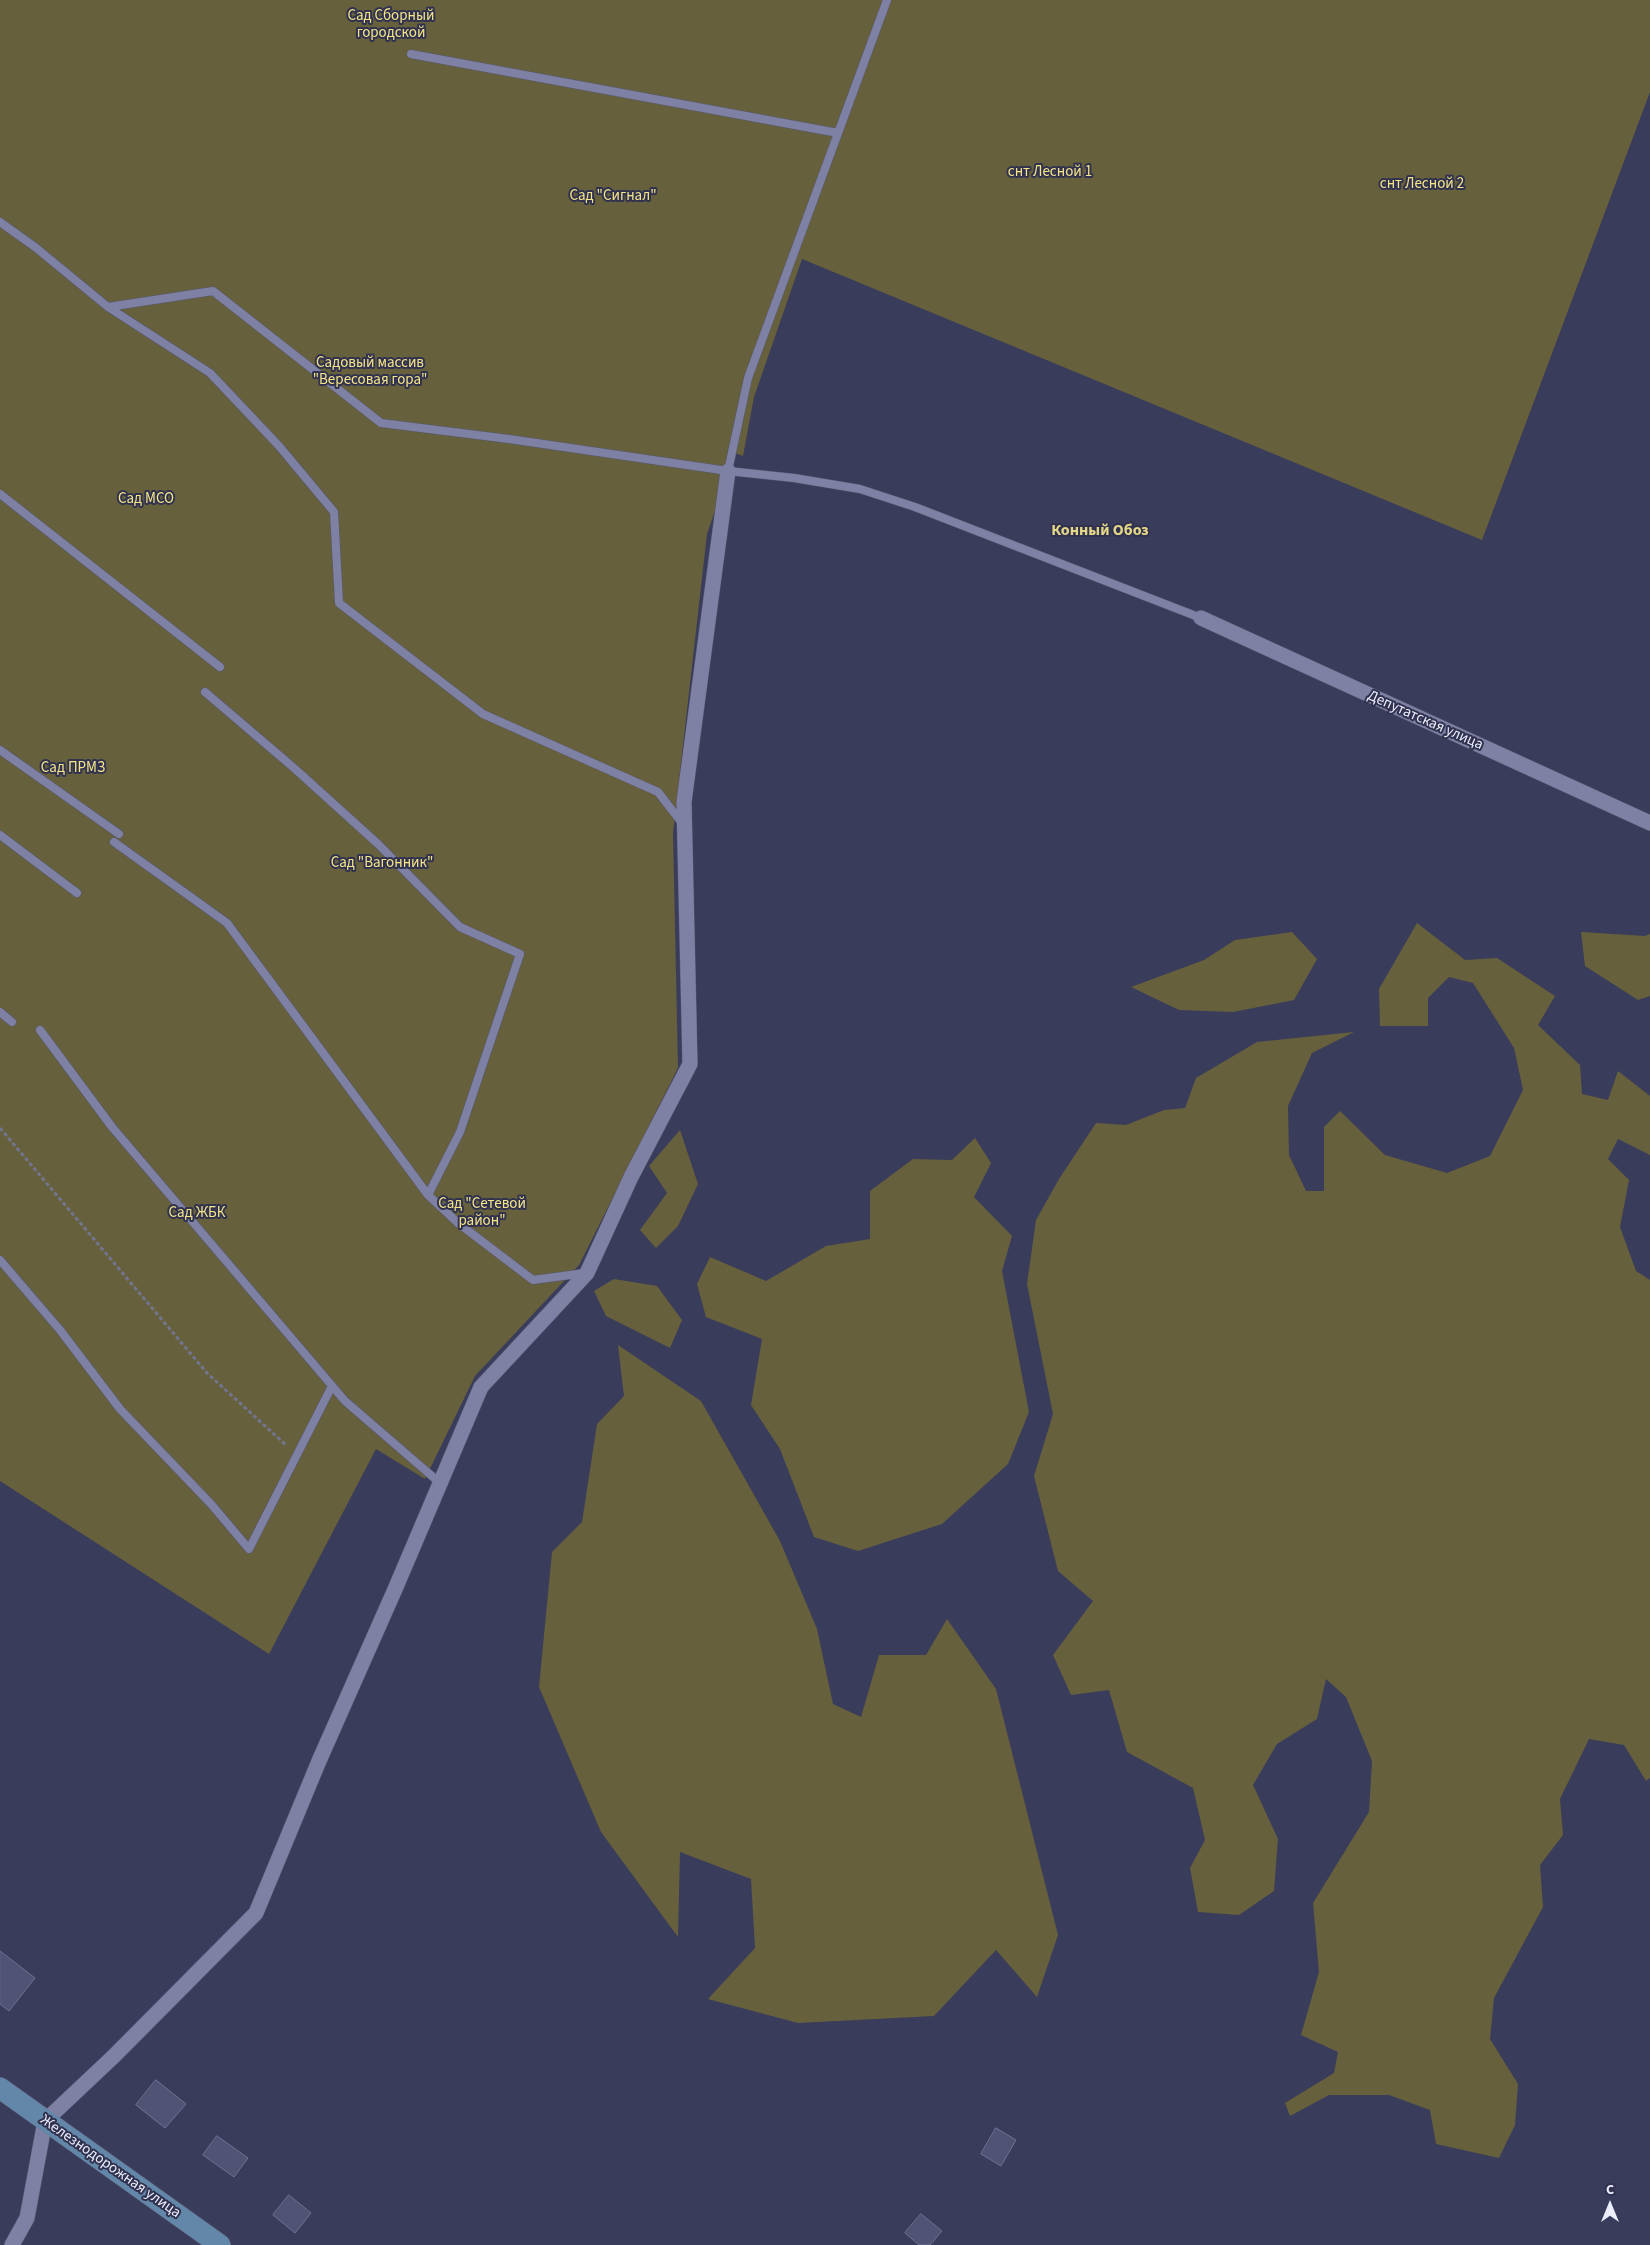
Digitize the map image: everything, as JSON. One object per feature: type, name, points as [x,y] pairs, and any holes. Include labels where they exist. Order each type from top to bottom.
[{"type":"street","points":[[12,2245],[27,2218],[46,2121],[114,2056],[256,1913],[319,1761],[481,1386],[587,1273],[631,1177],[690,1064],[684,802],[728,471]]},
{"type":"street","name":"Депутатская улица","points":[[1201,618],[1650,823]]},
{"type":"street","name":"Железнодорожная улица","points":[[0,2088],[220,2245]]},
{"type":"lane","points":[[728,471],[748,378],[887,0]]},
{"type":"lane","points":[[411,54],[838,133]]},
{"type":"lane","points":[[0,222],[35,247],[108,307],[210,373],[279,446],[334,512],[339,603],[483,714],[658,792],[684,826]]},
{"type":"lane","points":[[108,307],[213,291],[381,423],[509,438],[728,471],[860,488],[915,507],[1201,618]]},
{"type":"lane","points":[[0,494],[220,667]]},
{"type":"lane","points":[[205,692],[294,768],[378,844],[460,927],[520,954],[460,1132],[428,1195]]},
{"type":"lane","points":[[0,750],[119,834]]},
{"type":"lane","points":[[0,835],[77,894]]},
{"type":"lane","points":[[114,842],[228,923],[428,1195],[458,1223],[533,1280],[587,1273]]},
{"type":"lane","points":[[0,1012],[12,1022]]},
{"type":"lane","points":[[40,1030],[112,1127],[345,1401],[440,1483]]},
{"type":"lane","points":[[0,1260],[60,1330],[120,1409],[211,1504],[249,1550],[332,1386]]},
{"type":"path","points":[[0,1128],[207,1373],[297,1455]]},
{"type":"green space","name":"Садовый массив \"Вересовая гора\"","points":[[0,0],[1650,0],[1650,92],[1482,540],[802,259],[754,397],[743,456],[735,453],[707,534],[673,833],[678,1068],[579,1265],[475,1376],[425,1479],[376,1449],[269,1654],[0,1481]]},
{"type":"green space","points":[[1417,923],[1465,960],[1497,958],[1555,996],[1538,1025],[1580,1065],[1582,1094],[1608,1100],[1618,1071],[1650,1096],[1650,1155],[1618,1139],[1608,1159],[1629,1180],[1620,1227],[1636,1271],[1650,1280],[1650,1778],[1646,1781],[1624,1745],[1589,1739],[1560,1799],[1563,1835],[1540,1865],[1543,1907],[1494,1998],[1490,2039],[1518,2084],[1515,2125],[1499,2158],[1436,2144],[1430,2110],[1389,2095],[1329,2095],[1290,2116],[1285,2103],[1334,2073],[1338,2052],[1301,2035],[1319,1972],[1313,1903],[1369,1812],[1372,1761],[1346,1697],[1326,1679],[1317,1719],[1277,1744],[1253,1785],[1278,1839],[1274,1891],[1239,1915],[1198,1912],[1190,1868],[1205,1840],[1193,1788],[1127,1752],[1109,1690],[1071,1695],[1053,1655],[1093,1601],[1058,1571],[1034,1476],[1053,1414],[1027,1284],[1036,1220],[1059,1179],[1096,1123],[1126,1125],[1164,1110],[1185,1108],[1196,1078],[1257,1042],[1354,1032],[1312,1053],[1288,1106],[1289,1155],[1306,1191],[1324,1191],[1324,1127],[1340,1111],[1385,1155],[1447,1173],[1490,1156],[1523,1090],[1514,1048],[1473,983],[1449,977],[1428,998],[1428,1026],[1380,1026],[1379,989]]},
{"type":"green space","points":[[1292,932],[1317,959],[1294,1000],[1233,1012],[1179,1010],[1131,987],[1204,960],[1235,940]]},
{"type":"green space","points":[[1581,932],[1645,936],[1650,934],[1650,996],[1638,1000],[1585,966]]},
{"type":"green space","points":[[680,1130],[698,1184],[678,1226],[656,1248],[640,1230],[667,1193],[649,1166]]},
{"type":"green space","points":[[975,1138],[991,1163],[974,1197],[1012,1236],[1002,1271],[1029,1412],[1008,1464],[942,1524],[858,1551],[814,1537],[780,1449],[751,1405],[762,1339],[706,1317],[697,1284],[710,1257],[766,1281],[826,1246],[870,1239],[870,1191],[913,1159],[952,1160]]},
{"type":"green space","points":[[614,1279],[657,1286],[682,1320],[670,1348],[606,1316],[594,1291]]},
{"type":"green space","points":[[618,1345],[701,1401],[780,1541],[817,1629],[833,1704],[861,1717],[879,1655],[926,1655],[947,1619],[996,1689],[1058,1935],[1037,1997],[996,1950],[934,2016],[798,2023],[708,1999],[755,1948],[751,1879],[680,1852],[678,1937],[601,1832],[539,1687],[552,1552],[582,1522],[597,1424],[624,1396]]},
{"type":"building","points":[[0,1951],[35,1978],[9,2011],[0,2004]]},
{"type":"building","points":[[156,2080],[186,2104],[165,2128],[136,2105]]},
{"type":"building","points":[[996,2128],[1016,2140],[1001,2166],[981,2154]]},
{"type":"building","points":[[217,2136],[248,2158],[234,2177],[203,2155]]},
{"type":"building","points":[[289,2195],[311,2213],[295,2233],[273,2215]]},
{"type":"building","points":[[921,2214],[942,2231],[930,2245],[919,2245],[905,2233]]},
{"type":"district","name":"Конный Обоз","points":[[1100,531]]},
{"type":"park label","name":"Сад Сборный городской","points":[[391,26]]},
{"type":"park label","name":"снт Лесной 1","points":[[1050,173]]},
{"type":"park label","name":"снт Лесной 2","points":[[1422,185]]},
{"type":"park label","name":"Сад \"Сигнал\"","points":[[613,197]]},
{"type":"park label","name":"Сад МСО","points":[[146,500]]},
{"type":"park label","name":"Сад ПРМЗ","points":[[73,769]]},
{"type":"park label","name":"Сад \"Вагонник\"","points":[[382,864]]},
{"type":"park label","name":"Сад ЖБК","points":[[197,1214]]},
{"type":"park label","name":"Сад \"Сетевой район\"","points":[[482,1214]]}]
